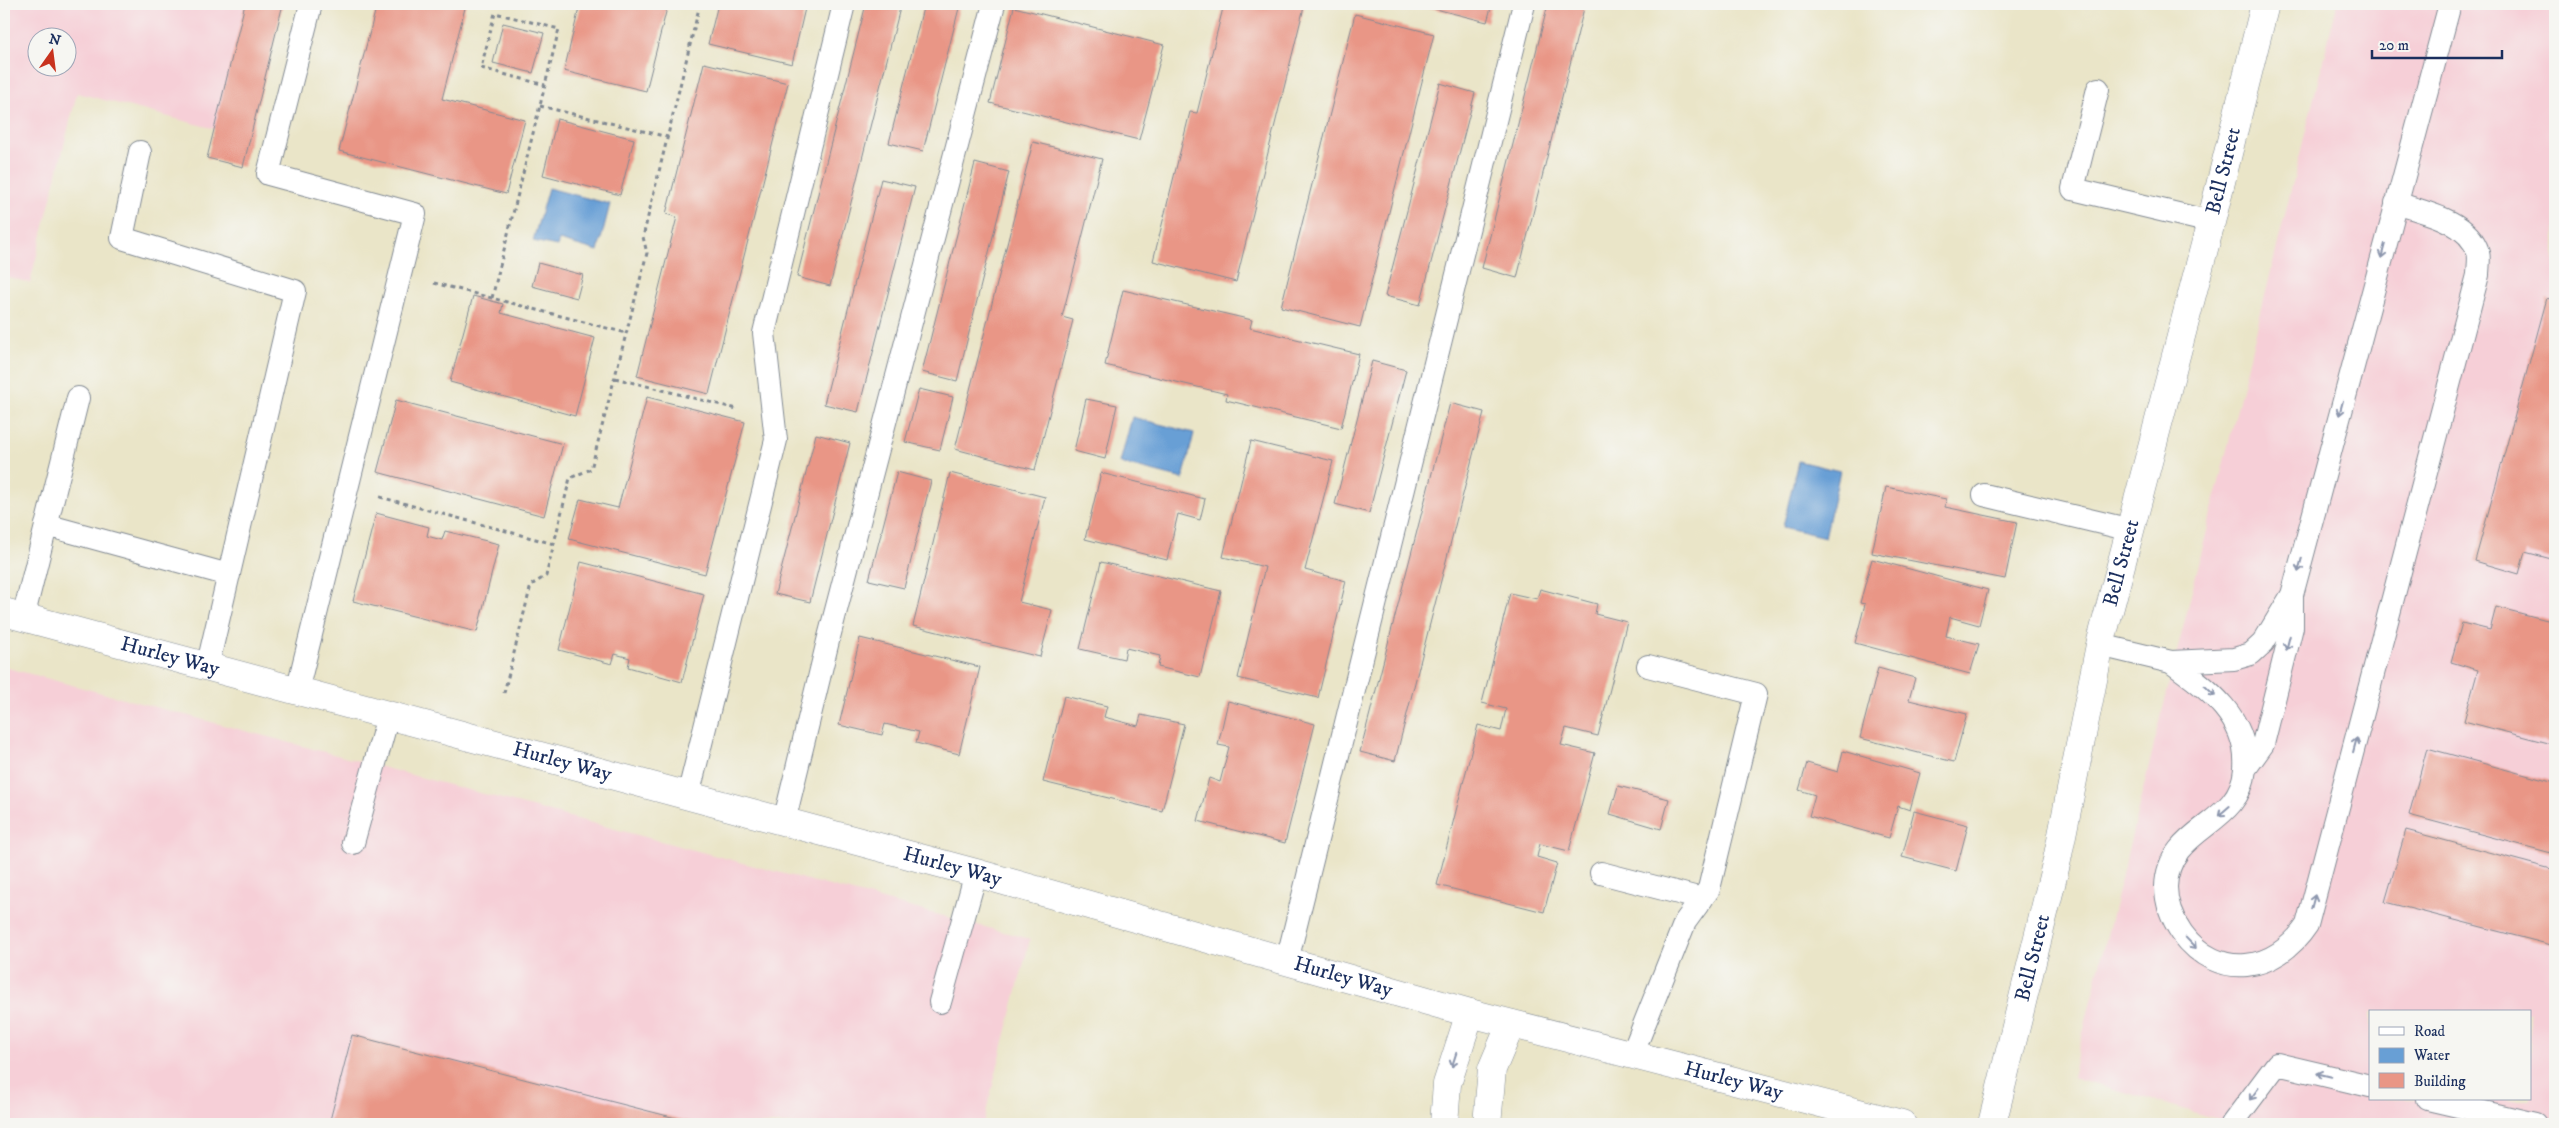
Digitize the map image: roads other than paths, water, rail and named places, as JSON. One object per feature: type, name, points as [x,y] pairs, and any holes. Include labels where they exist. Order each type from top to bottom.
[{"type":"street","name":"Bell Street","points":[[1992,1124],[2057,860],[2100,645],[2266,4]]},
{"type":"street","name":"Hurley Way","points":[[13,615],[976,872],[1510,1024],[1902,1124]]},
{"type":"street","points":[[1444,1124],[1447,1084],[1470,1013]]},
{"type":"street","points":[[1487,1124],[1492,1069],[1510,1024]]},
{"type":"lane","points":[[297,691],[415,214],[268,174],[311,4]]},
{"type":"lane","points":[[688,796],[776,440],[764,333],[844,4]]},
{"type":"lane","points":[[784,822],[828,641],[994,4]]},
{"type":"lane","points":[[1287,961],[1524,4]]},
{"type":"lane","points":[[2396,204],[2452,223],[2469,235],[2478,252],[2478,275],[2307,925],[2295,942],[2276,956],[2254,965],[2232,966],[2210,959],[2191,945],[2177,925],[2169,906],[2166,888],[2169,870],[2177,851],[2189,837],[2228,809],[2238,794],[2245,769],[2263,744],[2292,627],[2292,595],[2396,204],[2450,4]]},
{"type":"lane","points":[[2098,89],[2073,189],[2211,222]]},
{"type":"lane","points":[[140,152],[122,238],[295,291],[208,668]]},
{"type":"lane","points":[[13,615],[46,525],[78,398]]},
{"type":"lane","points":[[1984,495],[2131,530]]},
{"type":"lane","points":[[46,525],[229,575]]},
{"type":"lane","points":[[2100,645],[2171,662],[2234,659],[2251,654],[2263,643],[2292,595]]},
{"type":"lane","points":[[2171,662],[2207,688],[2224,705],[2236,724],[2242,746],[2245,769]]},
{"type":"lane","points":[[1632,1055],[1685,922],[1709,890],[1756,694],[1648,666]]},
{"type":"lane","points":[[353,843],[388,716]]},
{"type":"lane","points":[[940,1002],[976,872]]},
{"type":"lane","points":[[1601,873],[1702,899]]},
{"type":"lane","points":[[2232,1124],[2277,1064],[2369,1086]]},
{"type":"lane","points":[[2432,1100],[2536,1124]]},
{"type":"water","points":[[548,188],[610,204],[598,251],[559,240],[557,246],[533,241]]},
{"type":"water","points":[[1132,417],[1194,433],[1183,479],[1120,463]]},
{"type":"water","points":[[1798,461],[1840,471],[1825,537],[1783,527]]}]
